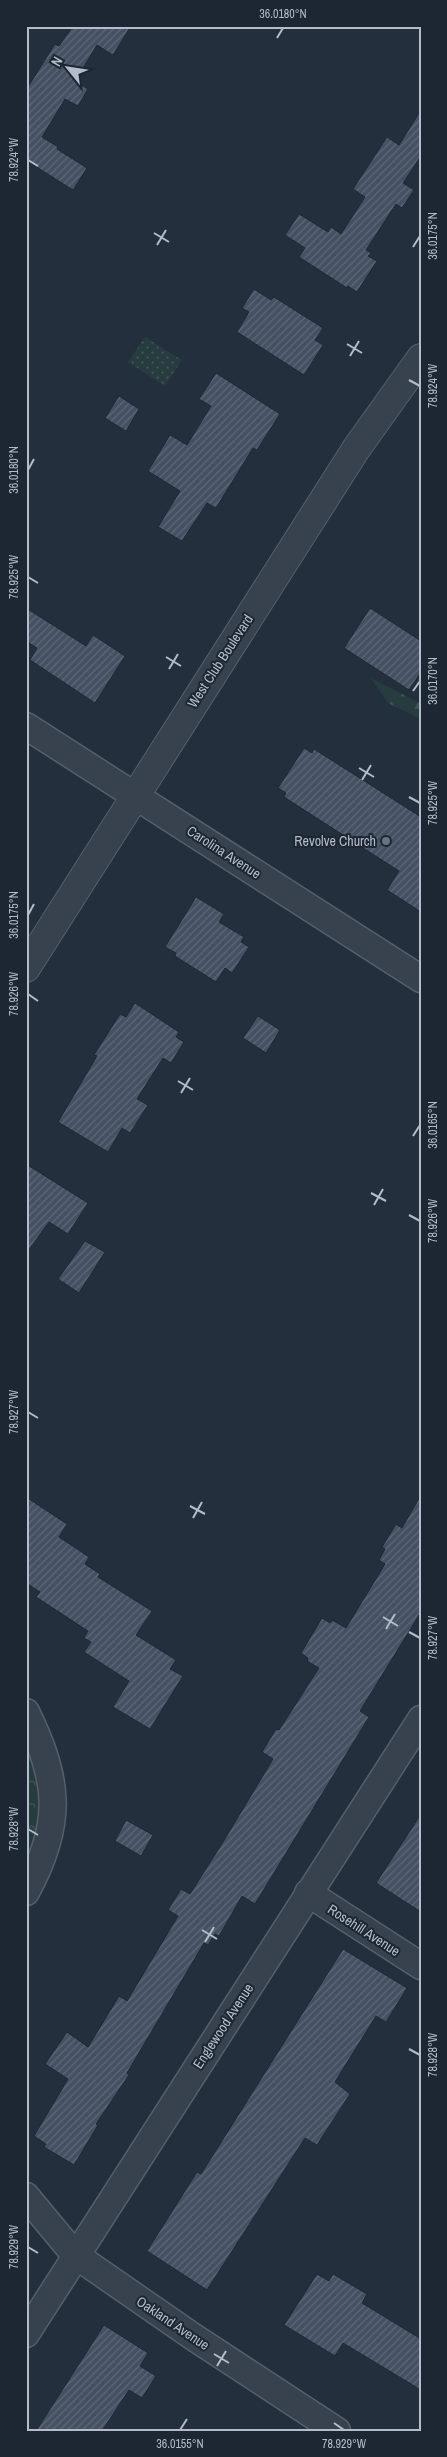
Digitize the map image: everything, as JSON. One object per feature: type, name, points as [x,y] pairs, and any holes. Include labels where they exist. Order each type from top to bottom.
[{"type":"street","name":"West Club Boulevard","points":[[26,968],[356,449],[421,358]]},
{"type":"street","name":"Carolina Avenue","points":[[26,726],[421,979]]},
{"type":"street","points":[[26,1712],[47,1763],[53,1788],[51,1828],[45,1857],[26,1892]]},
{"type":"street","name":"Englewood Avenue","points":[[26,2334],[421,1719]]},
{"type":"street","name":"Rosehill Avenue","points":[[308,1893],[421,1966]]},
{"type":"street","name":"Oakland Avenue","points":[[26,2196],[75,2256],[195,2338],[338,2431]]},
{"type":"green space","points":[[145,337],[182,360],[165,386],[128,362]]},
{"type":"green space","points":[[371,678],[421,704],[421,719],[388,703]]},
{"type":"green space","points":[[26,1742],[36,1774],[40,1811],[37,1833],[26,1858]]},
{"type":"building","points":[[67,26],[131,26],[113,55],[97,45],[75,81],[88,89],[78,106],[65,99],[42,137],[87,168],[73,190],[27,161],[26,163],[26,90],[55,44],[59,46],[71,29]]},
{"type":"building","points":[[421,110],[421,156],[403,183],[414,190],[402,208],[396,204],[366,250],[371,253],[368,256],[377,261],[357,292],[348,286],[347,288],[299,257],[305,248],[285,235],[299,214],[328,232],[331,227],[341,234],[365,197],[353,189],[387,137],[399,145]]},
{"type":"building","points":[[254,289],[271,300],[274,297],[323,328],[315,340],[323,345],[304,375],[237,332],[249,312],[242,308]]},
{"type":"building","points":[[216,373],[280,414],[257,450],[253,448],[216,508],[207,503],[182,541],[158,527],[180,491],[148,471],[170,435],[187,445],[211,406],[199,399]]},
{"type":"building","points":[[119,396],[139,409],[126,431],[105,418]]},
{"type":"building","points":[[26,608],[86,646],[93,635],[125,656],[95,703],[30,660],[37,648],[26,641]]},
{"type":"building","points":[[370,608],[421,641],[421,672],[409,690],[344,648]]},
{"type":"building","name":"Revolve Church","points":[[304,748],[312,753],[314,749],[421,817],[421,912],[387,890],[399,871],[284,797],[286,793],[278,788]]},
{"type":"building","points":[[196,897],[224,914],[219,922],[244,937],[241,942],[249,947],[232,973],[225,968],[216,982],[175,956],[176,953],[165,947]]},
{"type":"building","points":[[135,1003],[179,1032],[176,1037],[184,1042],[171,1063],[163,1058],[137,1099],[148,1105],[130,1133],[122,1128],[108,1152],[58,1122],[97,1056],[94,1055],[120,1014],[126,1017]]},
{"type":"building","points":[[258,1016],[280,1030],[266,1053],[243,1038]]},
{"type":"building","points":[[26,1164],[88,1203],[68,1234],[49,1222],[26,1254]]},
{"type":"building","points":[[85,1241],[105,1252],[79,1293],[58,1279]]},
{"type":"building","points":[[421,1495],[421,1612],[360,1711],[369,1717],[255,1904],[242,1896],[219,1936],[215,1934],[208,1945],[204,1943],[127,2073],[129,2075],[96,2124],[98,2125],[74,2165],[44,2147],[46,2144],[34,2136],[68,2079],[45,2064],[67,2032],[88,2047],[119,1996],[127,2001],[178,1916],[168,1910],[181,1889],[190,1894],[223,1842],[273,1759],[262,1752],[276,1729],[279,1730],[319,1668],[307,1661],[308,1658],[301,1653],[322,1618],[330,1623],[332,1620],[346,1628],[385,1564],[379,1560],[385,1549],[382,1547],[396,1524],[402,1528]]},
{"type":"building","points":[[26,1497],[67,1524],[59,1537],[89,1557],[85,1564],[100,1574],[98,1577],[152,1611],[136,1635],[176,1660],[170,1669],[183,1676],[150,1729],[113,1707],[129,1681],[84,1652],[91,1642],[84,1638],[88,1631],[36,1597],[40,1592],[26,1583]]},
{"type":"building","points":[[421,1814],[421,1912],[376,1883]]},
{"type":"building","points":[[126,1820],[153,1835],[141,1856],[115,1841]]},
{"type":"building","points":[[343,1949],[407,1988],[386,2022],[376,2016],[335,2082],[350,2094],[317,2145],[305,2138],[207,2290],[147,2251],[197,2172],[201,2174]]},
{"type":"building","points":[[317,2274],[329,2281],[333,2274],[367,2294],[362,2303],[421,2339],[421,2390],[343,2343],[335,2356],[284,2325]]},
{"type":"building","points":[[104,2325],[148,2353],[140,2366],[156,2376],[142,2398],[129,2390],[102,2431],[36,2431]]},
{"type":"place","name":"Revolve Church","points":[[386,841]]}]
